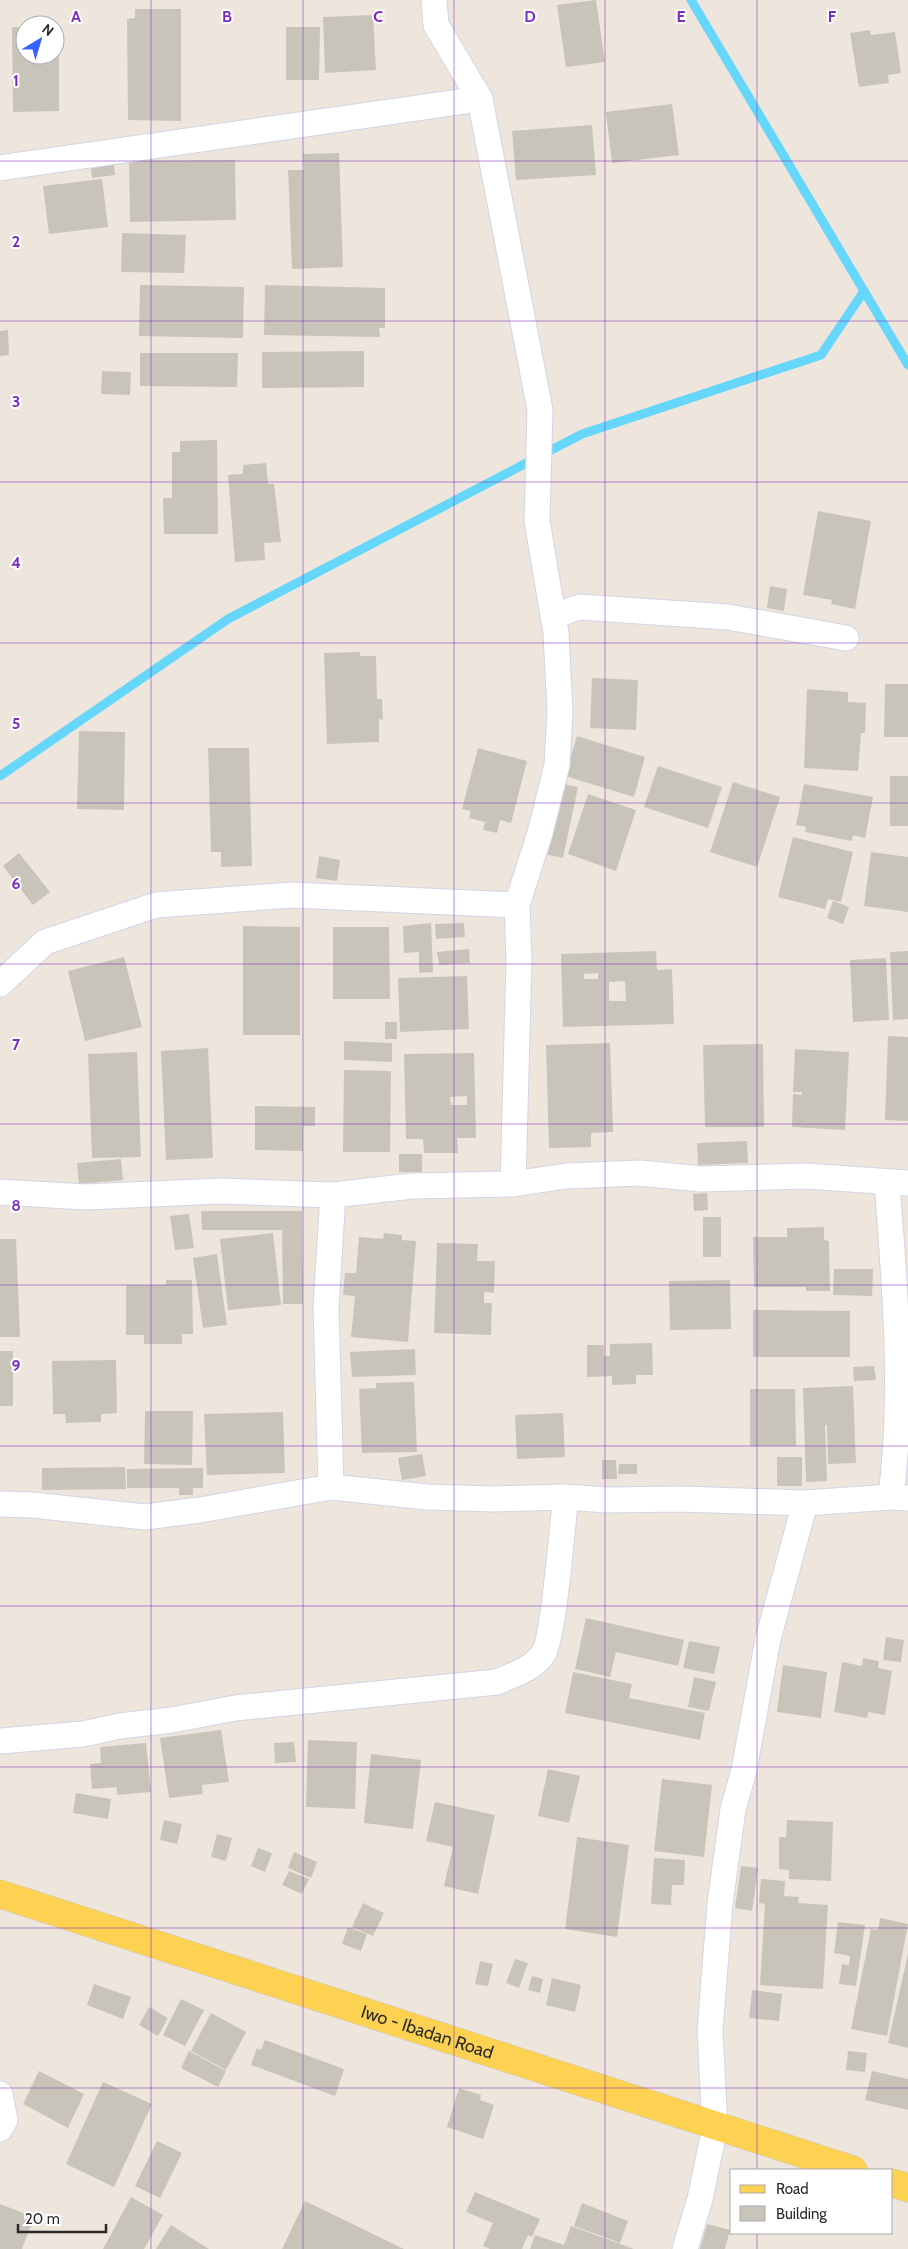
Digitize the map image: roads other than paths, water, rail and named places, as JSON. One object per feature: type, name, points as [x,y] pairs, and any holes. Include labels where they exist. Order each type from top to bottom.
[{"type":"main road","name":"Iwo - Ibadan Road","points":[[0,1894],[849,2169]]},
{"type":"main road","points":[[893,2183],[908,2188]]},
{"type":"street","points":[[434,0],[436,25],[480,99],[540,410],[536,488],[537,521],[556,633],[560,711],[557,766],[540,833],[517,905],[519,961],[512,1184]]},
{"type":"street","points":[[0,168],[480,99]]},
{"type":"street","points":[[553,616],[580,607],[728,617],[846,638]]},
{"type":"street","points":[[0,984],[45,942],[156,904],[292,895],[517,905]]},
{"type":"street","points":[[0,1192],[85,1197],[220,1191],[333,1195],[412,1186],[512,1184],[566,1176],[639,1173],[701,1179],[806,1176],[897,1183],[896,1288],[900,1497],[805,1503],[681,1499],[606,1500],[566,1497],[494,1499],[427,1497],[331,1487],[200,1510],[145,1517],[32,1505],[0,1504]]},
{"type":"street","points":[[331,1487],[326,1306],[333,1195]]},
{"type":"street","points":[[0,1741],[83,1734],[120,1726],[172,1720],[235,1708],[497,1682],[524,1670],[543,1654],[551,1622],[566,1497]]},
{"type":"street","points":[[685,2249],[700,2199],[715,2127],[710,2030],[720,1904],[733,1810],[744,1770],[768,1639],[805,1503]]},
{"type":"street","points":[[0,2094],[5,2120],[0,2130]]},
{"type":"waterway","points":[[691,0],[908,365]]},
{"type":"waterway","points":[[0,776],[228,619],[582,434],[821,355],[864,291]]}]
